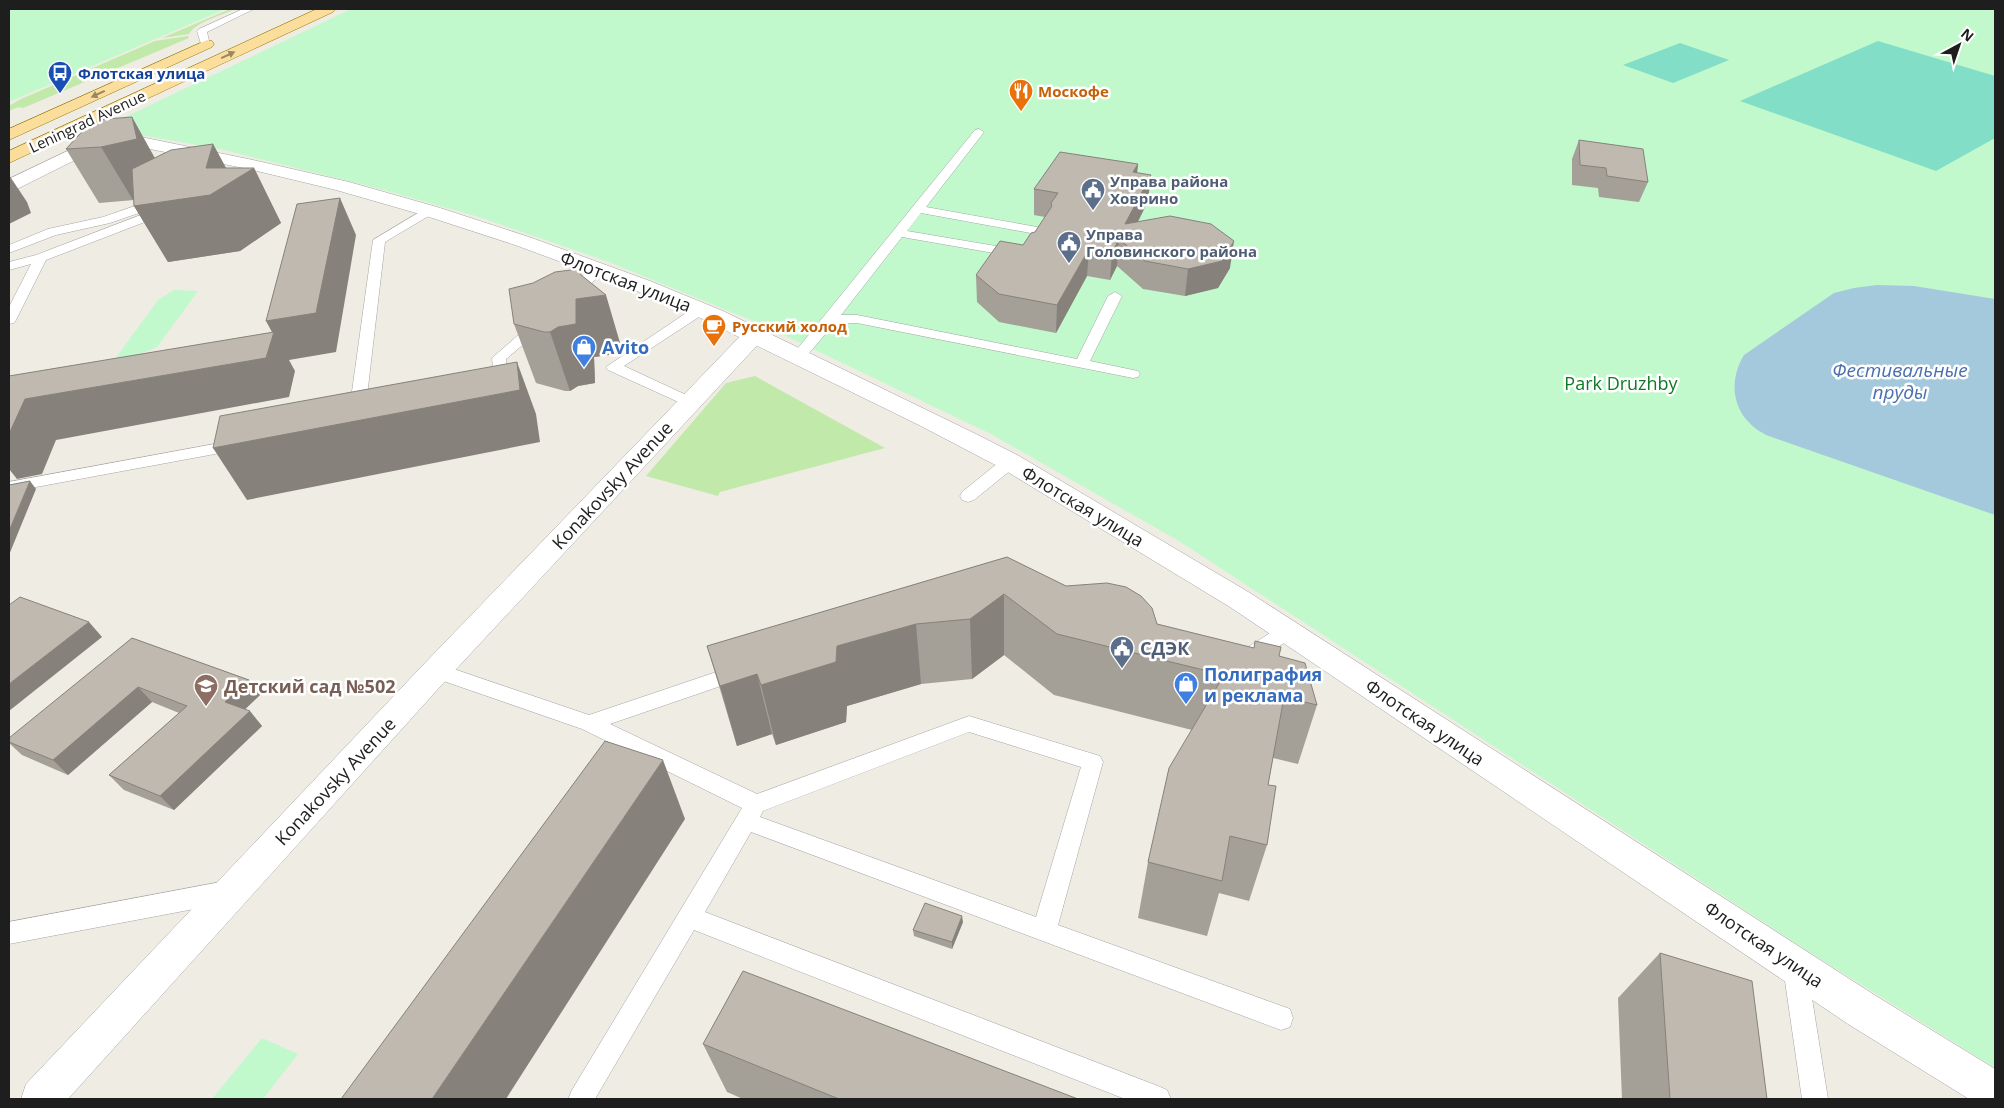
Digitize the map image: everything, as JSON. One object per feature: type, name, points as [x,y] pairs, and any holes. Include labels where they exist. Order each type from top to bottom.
[{"type":"main road","name":"Leningrad Avenue","points":[[9,158],[328,9]]},
{"type":"main road","name":"Leningrad Avenue","points":[[9,134],[205,45],[254,15]]},
{"type":"street","name":"Флотская улица","points":[[74,128],[111,135],[238,167],[428,210],[599,268],[756,333],[1010,462],[1240,600],[1862,1010],[1995,1092]]},
{"type":"street","name":"Leningrad Avenue","points":[[9,186],[111,135]]},
{"type":"street","name":"Konakovsky Avenue","points":[[41,1099],[436,671],[756,333]]},
{"type":"lane","points":[[799,356],[979,132]]},
{"type":"lane","points":[[9,250],[52,232],[106,220],[169,202],[132,224],[41,258],[9,266]]},
{"type":"lane","points":[[899,233],[1028,256],[1044,232],[918,209]]},
{"type":"lane","points":[[356,423],[379,240],[428,210]]},
{"type":"lane","points":[[9,320],[41,258]]},
{"type":"lane","points":[[561,304],[599,268]]},
{"type":"lane","points":[[1082,363],[1115,296]]},
{"type":"lane","points":[[690,402],[613,367],[700,310]]},
{"type":"lane","points":[[493,398],[503,396],[499,358],[547,316]]},
{"type":"lane","points":[[829,320],[857,319],[1133,374]]},
{"type":"lane","points":[[9,487],[250,442]]},
{"type":"lane","points":[[968,496],[1010,462]]},
{"type":"lane","points":[[1230,653],[1248,657],[1288,631]]},
{"type":"lane","points":[[589,723],[757,667]]},
{"type":"lane","points":[[436,671],[589,723],[617,748],[751,812],[1044,931],[1281,1018]]},
{"type":"lane","points":[[581,1099],[751,812],[969,724],[1093,762],[1044,931]]},
{"type":"lane","points":[[9,933],[234,890]]},
{"type":"lane","points":[[689,917],[1158,1099]]},
{"type":"lane","points":[[1794,964],[1815,1099]]},
{"type":"green space","points":[[9,9],[225,9],[9,102]]},
{"type":"green space","points":[[230,9],[236,9],[197,26],[189,34],[162,38]]},
{"type":"green space","name":"Park Druzhby","points":[[351,9],[1995,9],[1995,1068],[1809,952],[1179,541],[989,433],[765,326],[609,262],[479,217],[384,190],[220,149],[129,133],[121,119]]},
{"type":"green space","points":[[188,36],[189,38],[23,108],[18,107],[9,111],[9,106],[21,99],[155,41]]},
{"type":"green space","points":[[1878,41],[1995,76],[1995,138],[1936,171],[1740,101]]},
{"type":"green space","points":[[1680,43],[1729,60],[1673,83],[1623,65]]},
{"type":"green space","points":[[174,290],[198,291],[157,347],[136,356],[115,359],[158,300]]},
{"type":"green space","points":[[755,376],[885,448],[720,492],[718,496],[646,476],[726,383]]},
{"type":"green space","points":[[262,1038],[298,1054],[263,1099],[212,1099]]},
{"type":"water","name":"Фестивальные пруды","points":[[1877,285],[1914,286],[1995,299],[1995,515],[1766,435],[1755,428],[1740,411],[1736,400],[1735,378],[1738,366],[1744,355],[1834,293]]},
{"type":"building","points":[[132,117],[137,139],[101,147],[66,149],[89,124],[106,119]]},
{"type":"building","points":[[1579,140],[1643,149],[1648,182],[1607,176],[1606,168],[1580,165]]},
{"type":"building","points":[[213,144],[206,168],[254,168],[210,195],[134,206],[132,169],[171,150]]},
{"type":"building","points":[[1060,152],[1138,164],[1133,172],[1151,175],[1125,224],[1170,216],[1211,224],[1234,241],[1222,261],[1188,269],[1145,261],[1119,239],[1112,253],[1089,249],[1057,305],[999,294],[976,275],[1000,241],[1023,245],[1031,233],[1035,232],[1058,193],[1034,189]]},
{"type":"building","points":[[340,198],[316,313],[266,321],[297,204]]},
{"type":"building","points":[[579,269],[581,275],[606,295],[576,299],[576,324],[544,332],[514,324],[509,289],[533,283],[555,272]]},
{"type":"building","points":[[274,332],[266,358],[25,399],[9,434],[9,376]]},
{"type":"building","points":[[517,362],[520,390],[213,448],[220,416]]},
{"type":"building","points":[[30,481],[9,531],[9,485]]},
{"type":"building","points":[[1007,557],[1066,586],[1107,583],[1126,587],[1141,596],[1152,608],[1157,624],[1254,648],[1255,641],[1281,647],[1279,656],[1305,663],[1317,705],[1284,697],[1268,785],[1276,786],[1267,845],[1230,836],[1222,881],[1148,862],[1169,768],[1224,675],[1057,634],[1004,594],[970,619],[916,624],[837,646],[836,662],[761,685],[757,674],[720,686],[707,646]]},
{"type":"building","points":[[20,597],[89,622],[9,684],[9,605]]},
{"type":"building","points":[[132,638],[249,680],[225,702],[250,711],[160,796],[109,775],[187,706],[138,687],[53,760],[9,742],[9,738]]},
{"type":"building","points":[[605,741],[663,760],[432,1099],[341,1099]]},
{"type":"building","points":[[925,903],[962,916],[952,942],[913,930]]},
{"type":"building","points":[[1660,953],[1752,981],[1767,1099],[1670,1099]]},
{"type":"building","points":[[743,971],[1078,1099],[839,1099],[703,1044]]},
{"type":"place","name":"Флотская улица","points":[[60,94]]},
{"type":"place","name":"Москофе","points":[[1021,112]]},
{"type":"place","name":"Управа района Ховрино","points":[[1093,211]]},
{"type":"place","name":"Управа Головинского района","points":[[1069,264]]},
{"type":"place","name":"Русский холод","points":[[714,347]]},
{"type":"place","name":"Avito","points":[[584,368]]},
{"type":"place","name":"СДЭК","points":[[1122,669]]},
{"type":"place","name":"Полиграфия и реклама","points":[[1186,705]]},
{"type":"place","name":"Детский сад №502","points":[[206,707]]}]
